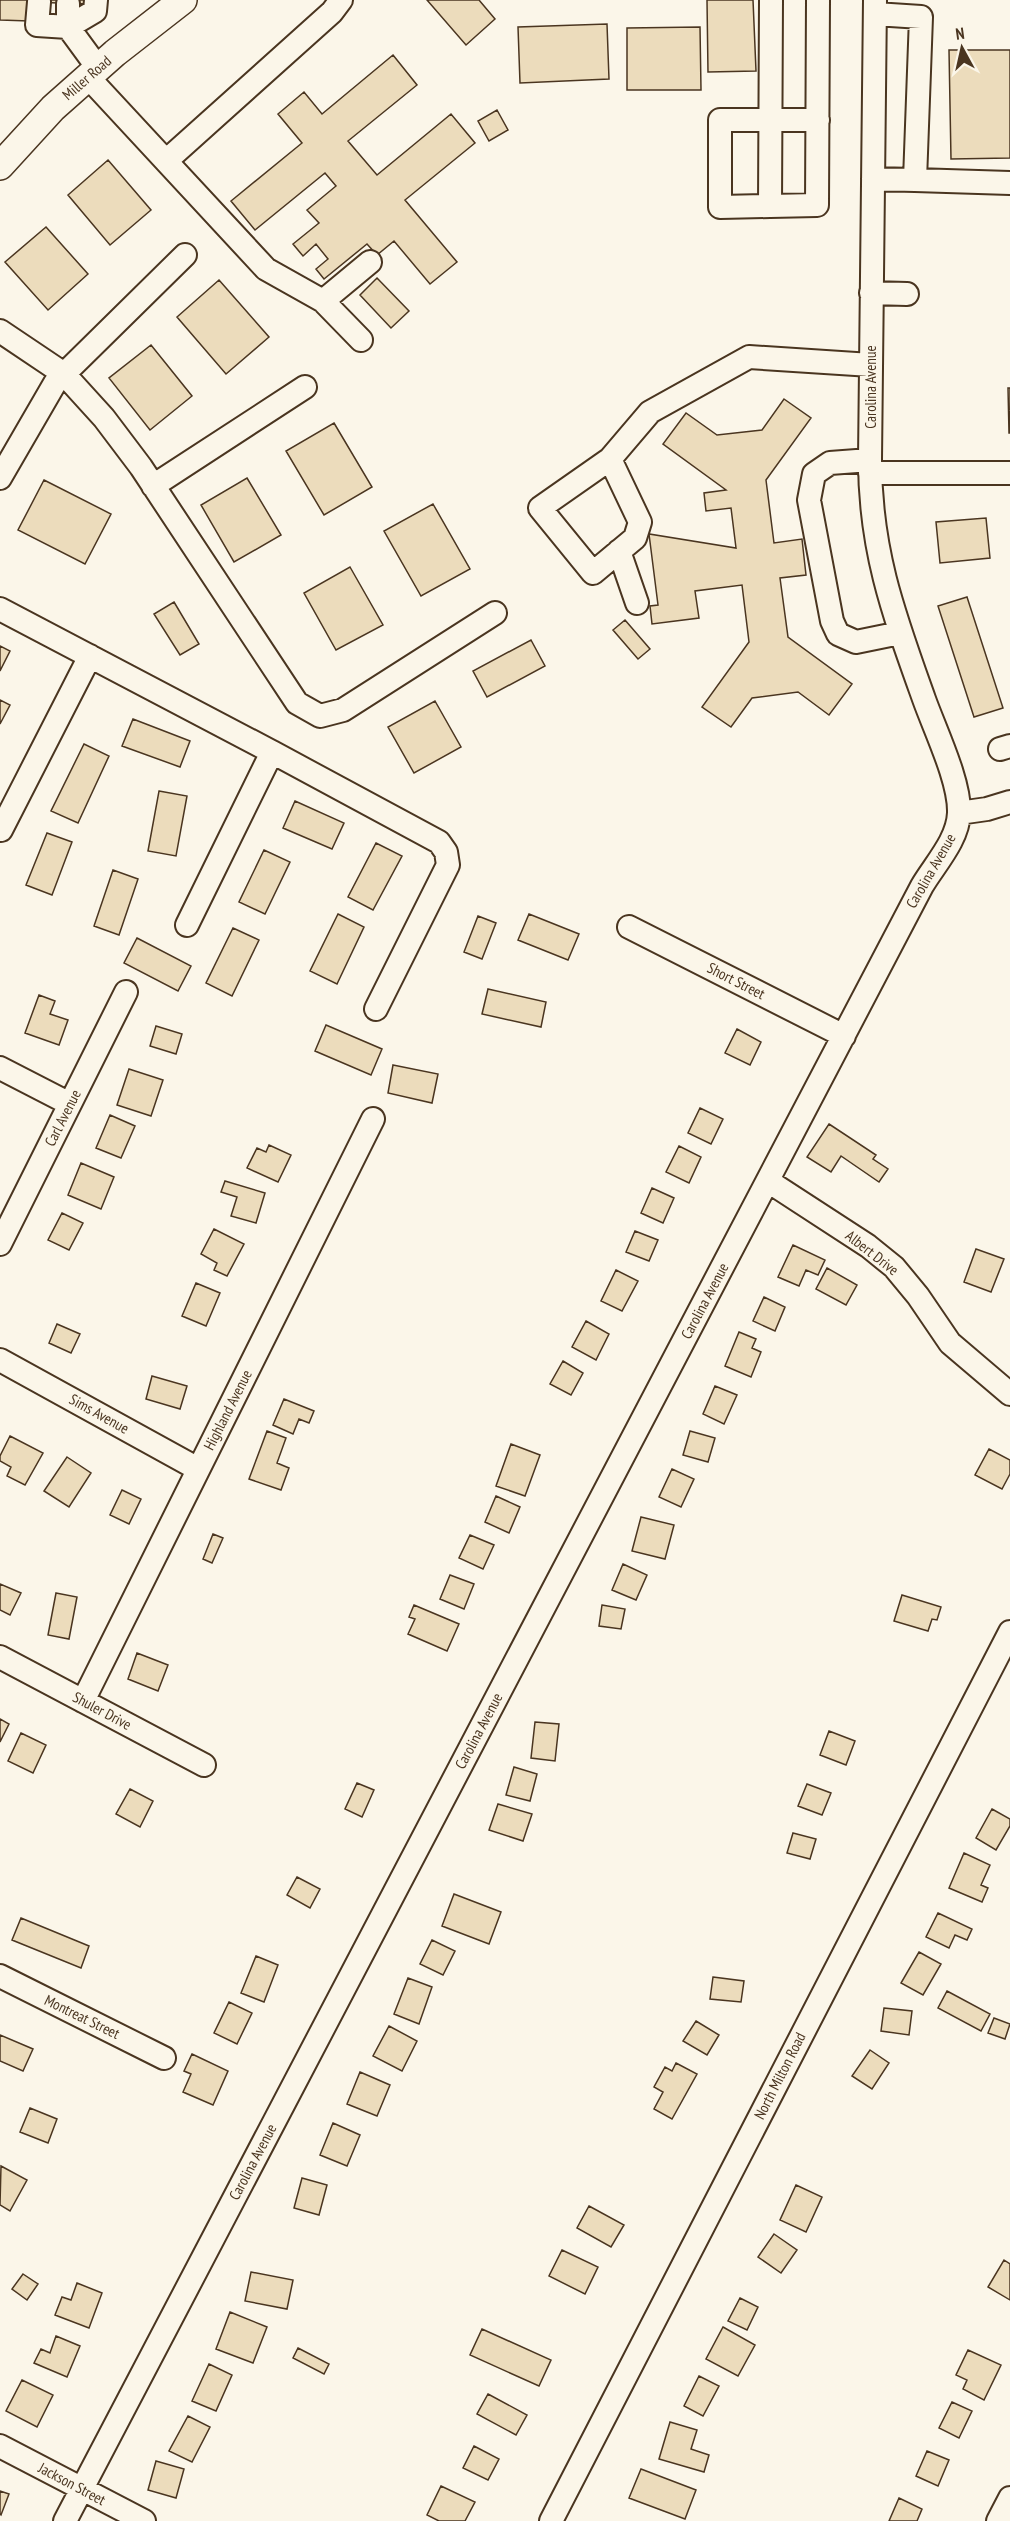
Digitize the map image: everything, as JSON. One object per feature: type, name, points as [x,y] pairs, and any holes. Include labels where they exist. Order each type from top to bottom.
[{"type":"main road","points":[[100,66],[139,21],[148,0]]},
{"type":"main road","name":"Miller Road","points":[[0,166],[53,108],[100,66],[183,0]]},
{"type":"street","points":[[39,2],[38,25],[68,27],[95,11],[96,0]]},
{"type":"street","points":[[166,161],[332,12],[341,0]]},
{"type":"street","points":[[770,206],[771,0]]},
{"type":"street","points":[[818,0],[818,120],[817,205],[720,207],[720,120],[818,120]]},
{"type":"street","points":[[68,4],[68,27],[100,66],[166,161],[266,268],[323,302],[361,340]]},
{"type":"street","points":[[875,7],[921,17],[915,180]]},
{"type":"street","name":"Carolina Avenue","points":[[65,2521],[922,886],[950,842],[959,813],[953,780],[900,633],[879,561],[873,520],[870,466],[875,7]]},
{"type":"street","points":[[873,179],[1010,183]]},
{"type":"street","points":[[0,478],[45,398],[64,374],[184,255]]},
{"type":"street","points":[[323,302],[370,262]]},
{"type":"street","points":[[871,293],[907,294]]},
{"type":"street","points":[[0,331],[64,374],[104,418],[153,486],[297,704],[320,716],[343,710],[495,613]]},
{"type":"street","points":[[610,459],[640,522],[635,538],[593,573],[540,508],[610,459],[650,412],[749,357],[871,365]]},
{"type":"street","points":[[153,486],[304,387]]},
{"type":"street","points":[[900,633],[856,642],[838,634],[832,621],[809,500],[814,474],[830,463],[1010,473]]},
{"type":"street","points":[[619,551],[637,603]]},
{"type":"street","points":[[0,609],[439,842],[446,852],[448,865],[376,1009]]},
{"type":"street","points":[[1,830],[90,656]]},
{"type":"street","points":[[187,925],[272,752]]},
{"type":"street","points":[[959,813],[987,810],[1010,802]]},
{"type":"street","name":"Short Street","points":[[629,927],[844,1036]]},
{"type":"street","name":"Carl Avenue","points":[[0,1244],[126,992]]},
{"type":"street","points":[[0,1068],[70,1104]]},
{"type":"street","name":"Highland Avenue","points":[[83,1701],[373,1119]]},
{"type":"street","name":"Albert Drive","points":[[768,1181],[868,1246],[894,1267],[918,1296],[950,1343],[1010,1394]]},
{"type":"street","name":"Sims Avenue","points":[[0,1360],[198,1469]]},
{"type":"street","name":"North Milton Road","points":[[552,2521],[1010,1632]]},
{"type":"street","name":"Shuler Drive","points":[[0,1657],[204,1765]]},
{"type":"street","name":"Montreat Street","points":[[0,1976],[164,2058]]},
{"type":"street","name":"Jackson Street","points":[[0,2446],[144,2521]]},
{"type":"street","points":[[998,2521],[1010,2498]]},
{"type":"building","points":[[0,0],[88,0],[88,4],[30,2],[29,21],[0,20]]},
{"type":"building","points":[[427,0],[479,0],[495,19],[466,45]]},
{"type":"building","points":[[707,0],[753,0],[756,71],[708,72]]},
{"type":"building","points":[[607,24],[609,79],[520,83],[518,27]]},
{"type":"building","points":[[700,27],[701,90],[627,90],[627,28]]},
{"type":"building","points":[[949,50],[1010,50],[1010,158],[951,159]]},
{"type":"building","points":[[393,55],[417,85],[348,141],[377,175],[451,114],[475,143],[405,200],[457,262],[430,284],[394,241],[377,255],[367,244],[324,279],[316,269],[328,259],[316,244],[303,256],[293,244],[319,223],[307,210],[336,186],[325,173],[255,230],[231,201],[302,143],[278,114],[304,92],[322,114]]},
{"type":"building","points":[[497,110],[508,130],[489,141],[478,121]]},
{"type":"building","points":[[108,160],[151,210],[110,245],[68,195]]},
{"type":"building","points":[[46,227],[88,274],[48,310],[5,262]]},
{"type":"building","points":[[377,278],[409,311],[391,328],[360,295]]},
{"type":"building","points":[[219,280],[269,337],[226,374],[177,317]]},
{"type":"building","points":[[151,345],[192,396],[150,430],[109,378]]},
{"type":"building","points":[[1008,388],[1010,388],[1010,433],[1009,433]]},
{"type":"building","points":[[784,399],[811,418],[766,480],[774,543],[802,539],[806,575],[780,578],[788,637],[852,684],[829,715],[798,692],[752,698],[731,727],[702,707],[749,642],[742,585],[695,591],[699,618],[652,624],[650,606],[658,605],[649,534],[736,548],[731,508],[706,511],[704,493],[726,490],[663,444],[686,413],[717,435],[762,430]]},
{"type":"building","points":[[334,423],[372,487],[324,515],[286,451]]},
{"type":"building","points":[[247,478],[281,535],[234,562],[201,505]]},
{"type":"building","points":[[44,480],[111,514],[85,564],[18,530]]},
{"type":"building","points":[[433,504],[470,569],[421,596],[384,531]]},
{"type":"building","points":[[986,518],[990,558],[940,563],[936,522]]},
{"type":"building","points":[[350,567],[383,625],[336,650],[304,593]]},
{"type":"building","points":[[967,597],[1003,708],[974,717],[938,606]]},
{"type":"building","points":[[174,602],[199,644],[180,655],[154,614]]},
{"type":"building","points":[[625,620],[650,649],[638,659],[613,630]]},
{"type":"building","points":[[531,640],[545,666],[487,697],[473,671]]},
{"type":"building","points":[[0,646],[10,651],[0,671]]},
{"type":"building","points":[[0,700],[10,705],[0,724]]},
{"type":"building","points":[[435,701],[461,747],[414,773],[388,727]]},
{"type":"building","points":[[133,719],[190,741],[180,767],[122,746]]},
{"type":"building","points":[[84,744],[109,756],[78,823],[51,811]]},
{"type":"building","points":[[159,791],[187,796],[176,856],[148,851]]},
{"type":"building","points":[[295,801],[344,823],[332,849],[283,828]]},
{"type":"building","points":[[47,833],[72,842],[52,895],[26,885]]},
{"type":"building","points":[[376,843],[402,856],[373,910],[348,897]]},
{"type":"building","points":[[264,850],[290,862],[265,914],[239,902]]},
{"type":"building","points":[[113,870],[138,879],[119,935],[94,926]]},
{"type":"building","points":[[338,914],[364,927],[337,984],[310,971]]},
{"type":"building","points":[[529,914],[579,934],[568,960],[518,940]]},
{"type":"building","points":[[478,916],[496,923],[482,959],[464,952]]},
{"type":"building","points":[[233,928],[259,940],[232,996],[206,983]]},
{"type":"building","points":[[137,938],[191,966],[178,991],[124,963]]},
{"type":"building","points":[[488,989],[546,1002],[541,1027],[482,1014]]},
{"type":"building","points":[[39,995],[55,1001],[50,1014],[68,1020],[59,1045],[25,1033]]},
{"type":"building","points":[[326,1025],[382,1049],[371,1075],[315,1051]]},
{"type":"building","points":[[156,1026],[182,1034],[176,1054],[150,1046]]},
{"type":"building","points":[[737,1029],[761,1042],[750,1065],[725,1053]]},
{"type":"building","points":[[393,1065],[438,1074],[432,1103],[388,1093]]},
{"type":"building","points":[[129,1069],[163,1080],[151,1116],[117,1105]]},
{"type":"building","points":[[700,1108],[723,1119],[711,1144],[688,1133]]},
{"type":"building","points":[[110,1115],[135,1126],[121,1158],[96,1148]]},
{"type":"building","points":[[829,1124],[876,1155],[873,1159],[888,1169],[879,1182],[841,1156],[831,1172],[807,1157]]},
{"type":"building","points":[[269,1145],[291,1155],[278,1182],[247,1168],[257,1148],[266,1152]]},
{"type":"building","points":[[679,1146],[701,1157],[689,1183],[666,1172]]},
{"type":"building","points":[[81,1163],[114,1177],[101,1209],[68,1195]]},
{"type":"building","points":[[225,1181],[265,1193],[256,1223],[231,1216],[237,1197],[221,1192]]},
{"type":"building","points":[[652,1188],[674,1198],[663,1223],[641,1213]]},
{"type":"building","points":[[62,1213],[83,1223],[69,1250],[48,1240]]},
{"type":"building","points":[[214,1229],[244,1244],[227,1276],[214,1270],[217,1263],[201,1254]]},
{"type":"building","points":[[635,1231],[658,1240],[649,1261],[626,1252]]},
{"type":"building","points":[[793,1245],[825,1260],[818,1275],[806,1270],[799,1286],[778,1277]]},
{"type":"building","points":[[976,1249],[1004,1259],[991,1292],[964,1282]]},
{"type":"building","points":[[827,1268],[857,1285],[846,1305],[816,1289]]},
{"type":"building","points":[[616,1270],[638,1281],[622,1311],[601,1301]]},
{"type":"building","points":[[196,1283],[220,1293],[206,1326],[182,1316]]},
{"type":"building","points":[[764,1297],[785,1307],[775,1331],[753,1321]]},
{"type":"building","points":[[586,1321],[609,1334],[596,1360],[572,1347]]},
{"type":"building","points":[[57,1324],[80,1334],[71,1353],[49,1343]]},
{"type":"building","points":[[739,1332],[756,1339],[752,1348],[761,1352],[751,1377],[725,1366]]},
{"type":"building","points":[[563,1361],[583,1373],[571,1395],[550,1384]]},
{"type":"building","points":[[152,1376],[187,1386],[180,1409],[146,1399]]},
{"type":"building","points":[[715,1386],[737,1395],[724,1424],[703,1414]]},
{"type":"building","points":[[284,1399],[314,1411],[309,1423],[299,1419],[293,1434],[273,1425]]},
{"type":"building","points":[[267,1431],[286,1438],[277,1463],[289,1468],[281,1490],[249,1479]]},
{"type":"building","points":[[690,1431],[715,1438],[708,1462],[683,1455]]},
{"type":"building","points":[[10,1436],[43,1453],[25,1485],[7,1476],[11,1467],[0,1461],[0,1456]]},
{"type":"building","points":[[511,1444],[540,1455],[525,1496],[496,1486]]},
{"type":"building","points":[[989,1449],[1010,1460],[1010,1474],[1002,1489],[975,1475]]},
{"type":"building","points":[[67,1457],[91,1473],[69,1507],[44,1491]]},
{"type":"building","points":[[672,1469],[694,1479],[681,1507],[659,1497]]},
{"type":"building","points":[[122,1490],[141,1499],[129,1524],[110,1515]]},
{"type":"building","points":[[496,1496],[520,1507],[509,1533],[485,1522]]},
{"type":"building","points":[[641,1517],[674,1525],[665,1559],[632,1551]]},
{"type":"building","points":[[213,1534],[223,1538],[212,1563],[203,1559]]},
{"type":"building","points":[[470,1535],[494,1545],[483,1569],[459,1558]]},
{"type":"building","points":[[623,1564],[647,1575],[636,1600],[612,1590]]},
{"type":"building","points":[[450,1575],[474,1584],[464,1609],[440,1599]]},
{"type":"building","points":[[0,1584],[21,1593],[10,1615],[0,1610]]},
{"type":"building","points":[[56,1593],[77,1597],[69,1639],[48,1635]]},
{"type":"building","points":[[902,1595],[941,1607],[937,1620],[932,1619],[928,1631],[894,1621]]},
{"type":"building","points":[[414,1605],[459,1624],[447,1651],[408,1634],[415,1619],[409,1617]]},
{"type":"building","points":[[602,1605],[625,1609],[621,1629],[599,1626]]},
{"type":"building","points":[[137,1653],[168,1665],[158,1691],[128,1679]]},
{"type":"building","points":[[0,1719],[9,1724],[0,1742]]},
{"type":"building","points":[[535,1722],[559,1724],[555,1761],[531,1758]]},
{"type":"building","points":[[829,1731],[855,1741],[846,1765],[820,1755]]},
{"type":"building","points":[[21,1733],[46,1745],[33,1773],[8,1761]]},
{"type":"building","points":[[514,1767],[537,1774],[530,1801],[506,1795]]},
{"type":"building","points":[[357,1783],[374,1790],[362,1817],[345,1809]]},
{"type":"building","points":[[807,1784],[831,1793],[822,1815],[798,1806]]},
{"type":"building","points":[[130,1789],[153,1801],[140,1827],[116,1814]]},
{"type":"building","points":[[498,1804],[532,1814],[523,1841],[489,1830]]},
{"type":"building","points":[[992,1809],[1010,1819],[1010,1826],[996,1850],[976,1838]]},
{"type":"building","points":[[793,1833],[816,1839],[810,1859],[787,1853]]},
{"type":"building","points":[[964,1853],[990,1865],[981,1885],[988,1888],[982,1902],[949,1888]]},
{"type":"building","points":[[297,1877],[320,1889],[310,1908],[287,1895]]},
{"type":"building","points":[[454,1894],[501,1912],[489,1944],[442,1926]]},
{"type":"building","points":[[938,1913],[972,1929],[967,1940],[955,1935],[949,1948],[926,1937]]},
{"type":"building","points":[[21,1918],[89,1946],[81,1968],[12,1940]]},
{"type":"building","points":[[432,1940],[455,1951],[443,1975],[420,1964]]},
{"type":"building","points":[[919,1952],[941,1964],[923,1995],[901,1983]]},
{"type":"building","points":[[256,1956],[278,1965],[264,2002],[241,1993]]},
{"type":"building","points":[[713,1977],[744,1981],[741,2002],[710,1999]]},
{"type":"building","points":[[408,1978],[432,1987],[419,2024],[394,2014]]},
{"type":"building","points":[[947,1991],[990,2014],[981,2031],[938,2008]]},
{"type":"building","points":[[229,2002],[252,2013],[237,2044],[214,2033]]},
{"type":"building","points":[[884,2008],[912,2011],[909,2035],[881,2031]]},
{"type":"building","points":[[994,2018],[1010,2024],[1005,2039],[988,2033]]},
{"type":"building","points":[[696,2021],[719,2035],[707,2055],[683,2041]]},
{"type":"building","points":[[389,2026],[417,2041],[402,2071],[373,2056]]},
{"type":"building","points":[[0,2035],[33,2049],[23,2071],[0,2061]]},
{"type":"building","points":[[870,2050],[889,2063],[872,2089],[852,2076]]},
{"type":"building","points":[[192,2054],[228,2071],[213,2105],[183,2092],[191,2074],[184,2071]]},
{"type":"building","points":[[676,2063],[697,2074],[672,2119],[654,2109],[663,2092],[654,2087],[665,2067],[672,2071]]},
{"type":"building","points":[[360,2072],[390,2085],[377,2116],[347,2104]]},
{"type":"building","points":[[30,2108],[57,2119],[48,2143],[20,2132]]},
{"type":"building","points":[[333,2123],[360,2135],[347,2166],[320,2155]]},
{"type":"building","points":[[1,2166],[27,2180],[10,2211],[0,2205]]},
{"type":"building","points":[[302,2178],[327,2185],[319,2215],[294,2208]]},
{"type":"building","points":[[796,2185],[822,2197],[806,2232],[780,2220]]},
{"type":"building","points":[[589,2206],[624,2225],[611,2247],[577,2228]]},
{"type":"building","points":[[774,2234],[797,2250],[781,2273],[758,2257]]},
{"type":"building","points":[[562,2250],[598,2267],[585,2294],[549,2276]]},
{"type":"building","points":[[1004,2260],[1010,2264],[1010,2300],[988,2287]]},
{"type":"building","points":[[251,2272],[293,2280],[287,2309],[245,2301]]},
{"type":"building","points":[[23,2274],[38,2284],[27,2300],[12,2289]]},
{"type":"building","points":[[77,2283],[102,2293],[89,2328],[55,2315],[62,2297],[71,2300]]},
{"type":"building","points":[[740,2298],[758,2307],[747,2330],[728,2321]]},
{"type":"building","points":[[230,2312],[267,2327],[253,2363],[216,2349]]},
{"type":"building","points":[[723,2327],[755,2345],[738,2376],[706,2359]]},
{"type":"building","points":[[482,2329],[551,2360],[539,2386],[470,2355]]},
{"type":"building","points":[[56,2336],[80,2346],[67,2377],[34,2363],[41,2349],[50,2353]]},
{"type":"building","points":[[298,2348],[329,2364],[324,2374],[293,2358]]},
{"type":"building","points":[[968,2350],[1001,2365],[984,2400],[963,2389],[967,2380],[956,2375]]},
{"type":"building","points":[[209,2364],[232,2375],[216,2411],[192,2401]]},
{"type":"building","points":[[699,2376],[719,2386],[703,2416],[684,2406]]},
{"type":"building","points":[[22,2380],[53,2395],[37,2427],[6,2411]]},
{"type":"building","points":[[488,2394],[527,2415],[516,2435],[477,2414]]},
{"type":"building","points":[[952,2402],[972,2411],[959,2438],[939,2428]]},
{"type":"building","points":[[188,2416],[210,2427],[192,2462],[169,2451]]},
{"type":"building","points":[[670,2422],[697,2430],[691,2449],[709,2455],[704,2472],[659,2459]]},
{"type":"building","points":[[474,2446],[499,2459],[488,2480],[463,2468]]},
{"type":"building","points":[[927,2451],[949,2460],[938,2486],[916,2476]]},
{"type":"building","points":[[156,2461],[184,2469],[176,2498],[148,2490]]},
{"type":"building","points":[[641,2469],[696,2490],[685,2519],[629,2498]]},
{"type":"building","points":[[441,2486],[475,2502],[465,2521],[439,2521],[427,2515]]},
{"type":"building","points":[[0,2491],[9,2494],[1,2515],[0,2514]]},
{"type":"building","points":[[899,2498],[922,2509],[917,2521],[889,2521]]}]
